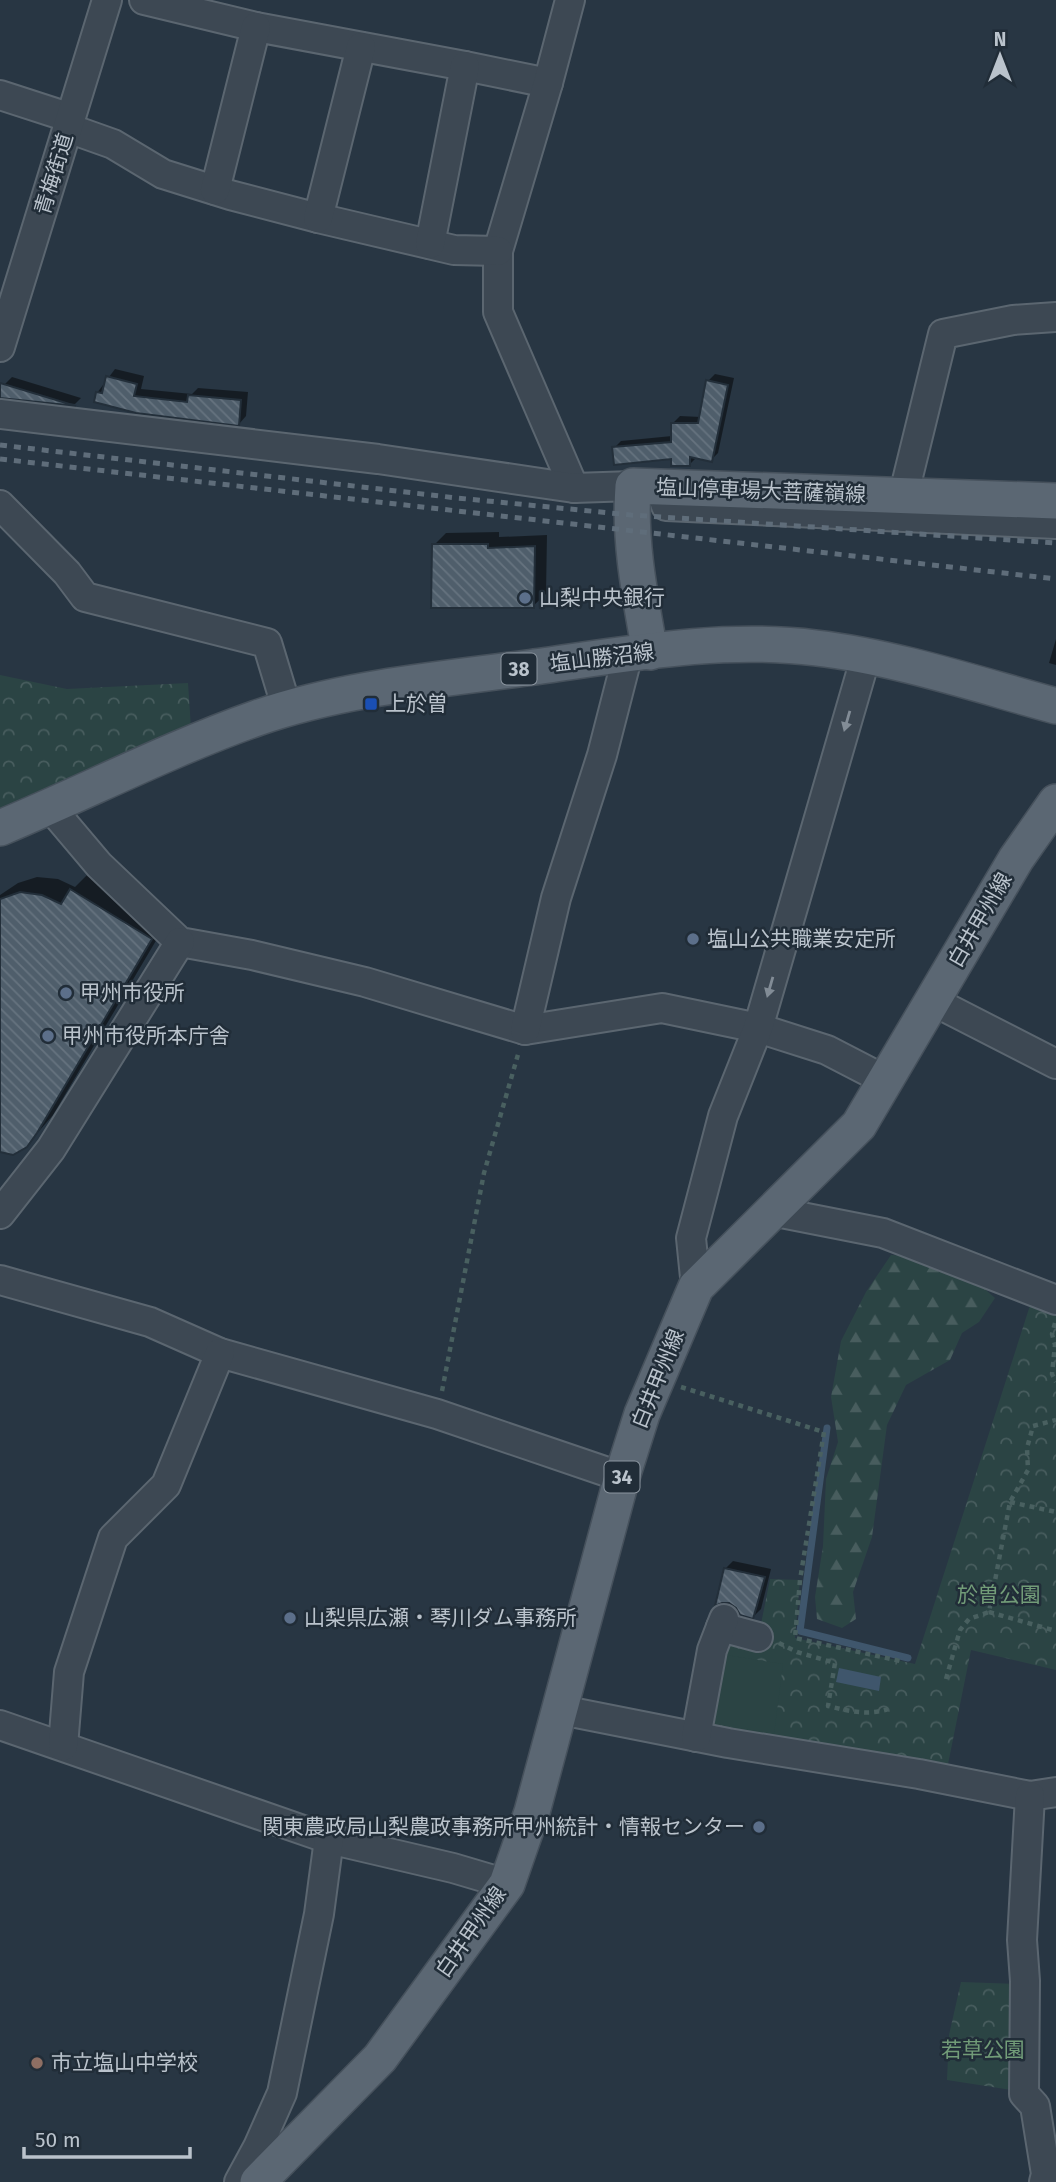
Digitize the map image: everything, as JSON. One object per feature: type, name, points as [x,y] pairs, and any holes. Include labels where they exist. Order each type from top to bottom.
[{"type":"main road","name":"塩山停車場大菩薩嶺線","points":[[639,653],[631,532],[646,485],[1056,501]]},
{"type":"main road","name":"塩山勝沼線","points":[[0,828],[192,743],[287,709],[424,681],[639,653],[737,644],[814,647],[866,656],[1056,706]]},
{"type":"main road","name":"白井甲州線","points":[[258,2182],[380,2058],[507,1884],[532,1812],[561,1710],[622,1478],[642,1415],[696,1287],[859,1125],[1016,859],[1056,803]]},
{"type":"street","name":"青梅街道","points":[[0,347],[10,280],[69,123],[107,0]]},
{"type":"street","points":[[144,0],[256,27],[548,83]]},
{"type":"street","points":[[570,0],[498,251],[498,312],[574,488]]},
{"type":"street","points":[[215,190],[256,27]]},
{"type":"street","points":[[318,218],[361,47]]},
{"type":"street","points":[[430,244],[465,66]]},
{"type":"street","points":[[0,95],[113,144],[163,174],[318,218],[454,250],[498,251]]},
{"type":"street","points":[[903,497],[943,334],[1013,320],[1056,317]]},
{"type":"street","points":[[0,414],[378,459],[574,488],[646,485],[666,506],[1056,524]]},
{"type":"street","points":[[0,505],[67,573],[85,597],[267,643],[287,709]]},
{"type":"street","points":[[525,1030],[556,898],[602,755],[639,653]]},
{"type":"street","points":[[696,1287],[691,1238],[723,1116],[758,1028],[866,656]]},
{"type":"street","points":[[50,807],[99,865],[180,942],[252,955],[365,982],[525,1030],[662,1008],[758,1028],[827,1050],[885,1080]]},
{"type":"street","points":[[0,1213],[51,1149],[180,942]]},
{"type":"street","points":[[933,1001],[1056,1064]]},
{"type":"street","points":[[771,1211],[883,1233],[1056,1300]]},
{"type":"street","points":[[0,1280],[150,1322],[220,1353],[437,1414],[622,1478]]},
{"type":"street","points":[[63,1746],[69,1672],[113,1538],[166,1485],[220,1353]]},
{"type":"street","points":[[696,1737],[712,1650],[723,1623],[758,1637]]},
{"type":"street","points":[[561,1710],[696,1737],[1043,1794],[1022,1940],[1025,1981],[1024,2094],[1035,2106],[1044,2182]]},
{"type":"street","points":[[0,1725],[329,1839],[453,1868],[507,1884]]},
{"type":"street","points":[[239,2182],[282,2093],[319,1914],[329,1839]]},
{"type":"path","points":[[437,1414],[484,1173],[525,1030]]},
{"type":"path","points":[[1056,1319],[1052,1334],[1055,1345],[1052,1374],[1056,1382]]},
{"type":"path","points":[[657,1380],[824,1432],[800,1580],[794,1638],[900,1661]]},
{"type":"path","points":[[989,1612],[1010,1502],[1028,1470],[1027,1448],[1032,1426],[1056,1420]]},
{"type":"path","points":[[1010,1502],[1056,1512]]},
{"type":"path","points":[[946,1679],[960,1630],[969,1619],[989,1612],[1056,1631]]},
{"type":"path","points":[[758,1637],[835,1663],[828,1706],[874,1714],[888,1709]]},
{"type":"green space","points":[[0,675],[67,689],[188,683],[192,743],[0,816]]},
{"type":"green space","points":[[891,1255],[921,1257],[970,1276],[995,1298],[979,1322],[962,1333],[950,1360],[906,1385],[887,1425],[872,1537],[853,1592],[856,1619],[842,1628],[817,1619],[815,1597],[823,1546],[826,1479],[838,1442],[831,1397],[841,1341],[866,1292]]},
{"type":"green space","name":"於曽公園","points":[[1034,1293],[1056,1300],[1056,1670],[971,1650],[945,1779],[702,1738],[721,1635],[757,1644],[770,1579],[800,1580],[795,1638],[915,1664]]},
{"type":"green space","points":[[726,1655],[783,1664],[774,1734],[714,1724]]},
{"type":"green space","name":"若草公園","points":[[961,1982],[1018,1984],[1018,2091],[947,2080],[949,2035]]},
{"type":"water","points":[[839,1668],[881,1677],[879,1691],[836,1682]]},
{"type":"building","points":[[106,376],[137,384],[134,396],[187,402],[188,395],[241,400],[239,426],[136,413],[94,402],[96,392],[102,393]]},
{"type":"building","points":[[706,380],[728,385],[712,462],[690,457],[690,466],[671,466],[671,459],[614,465],[612,447],[671,442],[671,423],[698,423]]},
{"type":"building","points":[[0,383],[76,406],[0,398]]},
{"type":"building","points":[[432,544],[488,544],[488,548],[535,546],[534,608],[431,608]]},
{"type":"building","name":"甲州市役所本庁舎","points":[[70,889],[152,939],[37,1133],[27,1147],[13,1155],[0,1152],[0,899],[20,892],[42,895],[61,904]]},
{"type":"building","points":[[724,1568],[765,1577],[753,1619],[740,1615],[729,1603],[715,1606]]},
{"type":"waterway","points":[[827,1428],[800,1631],[908,1658]]},
{"type":"railway","points":[[0,445],[457,498],[631,515],[1056,543]]},
{"type":"railway","points":[[0,459],[1056,579]]},
{"type":"place","name":"山梨中央銀行","points":[[525,598]]},
{"type":"place","name":"上於曽","points":[[371,704]]},
{"type":"place","name":"塩山公共職業安定所","points":[[693,939]]},
{"type":"place","name":"甲州市役所","points":[[66,993]]},
{"type":"place","name":"甲州市役所本庁舎","points":[[48,1036]]},
{"type":"place","name":"山梨県広瀬・琴川ダム事務所","points":[[290,1618]]},
{"type":"place","name":"関東農政局山梨農政事務所甲州統計・情報センター","points":[[759,1827]]},
{"type":"place","name":"市立塩山中学校","points":[[37,2063]]}]
